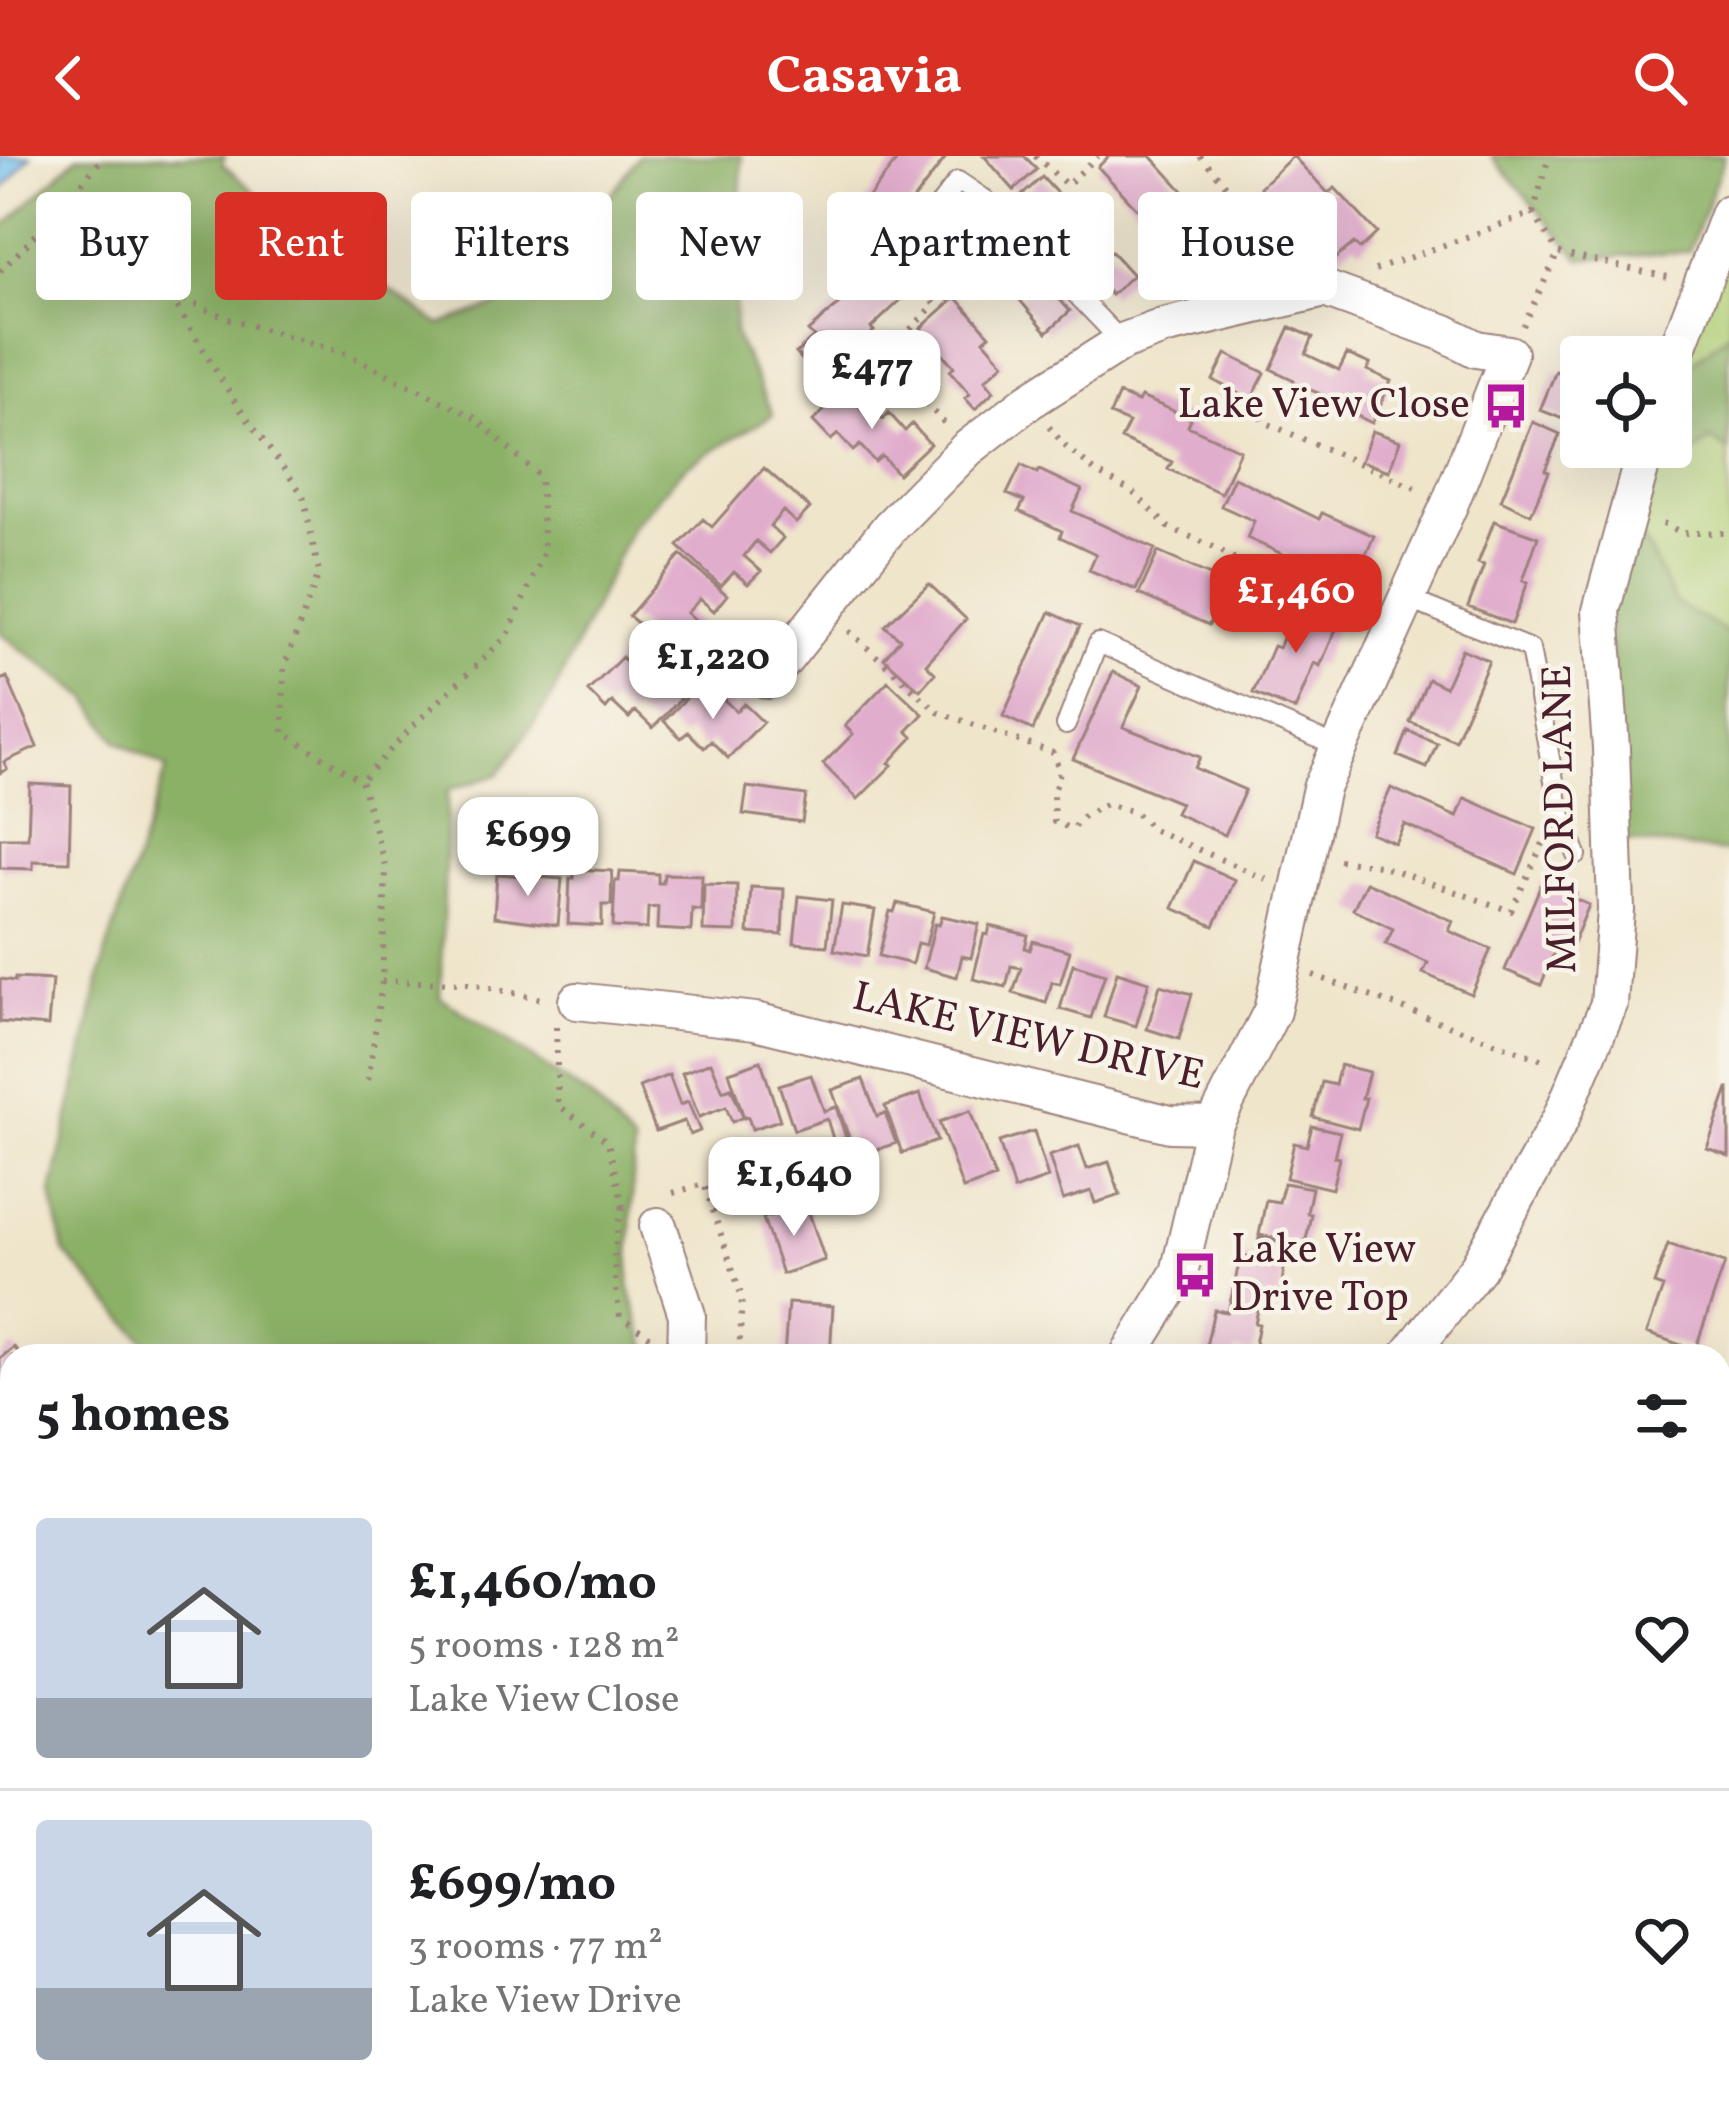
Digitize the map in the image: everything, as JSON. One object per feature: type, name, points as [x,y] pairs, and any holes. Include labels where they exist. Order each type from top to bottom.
[{"type":"street","points":[[1682,336],[1729,213]]},
{"type":"street","points":[[1214,1125],[1272,1012],[1321,788],[1450,503],[1509,354],[1476,349],[1337,293]]},
{"type":"street","points":[[768,680],[890,527],[967,449],[1029,401],[1122,342],[1163,327],[1278,300]]},
{"type":"street","name":"MILFORD LANE","points":[[1417,1344],[1478,1267],[1560,1120],[1609,1004],[1616,910],[1601,611],[1640,468]]},
{"type":"street","name":"LAKE VIEW DRIVE","points":[[566,1002],[755,1021],[1170,1124],[1214,1125],[1179,1273],[1135,1344]]},
{"type":"street","points":[[649,1214],[687,1315],[678,1344]]},
{"type":"lane","points":[[950,192],[958,181],[974,192]]},
{"type":"lane","points":[[1082,300],[1122,342]]},
{"type":"lane","points":[[1408,599],[1530,649],[1559,808],[1577,855]]},
{"type":"lane","points":[[1066,724],[1098,643],[1340,748]]},
{"type":"path","points":[[75,192],[104,156]]},
{"type":"path","points":[[1035,156],[1067,185],[1098,156]]},
{"type":"path","points":[[1200,156],[1248,210],[1261,304]]},
{"type":"path","points":[[1549,156],[1534,213],[1558,253],[1701,284]]},
{"type":"path","points":[[1337,285],[1534,213]]},
{"type":"path","points":[[0,271],[36,234]]},
{"type":"path","points":[[1509,354],[1558,253]]},
{"type":"path","points":[[173,300],[235,402],[303,495],[319,573],[284,667],[283,732],[361,782],[386,869],[382,981],[368,1082]]},
{"type":"path","points":[[185,300],[230,319],[347,354],[475,418],[540,477],[544,552],[508,635],[361,782]]},
{"type":"path","points":[[860,381],[934,304],[931,300]]},
{"type":"path","points":[[885,357],[925,401]]},
{"type":"path","points":[[1257,406],[1262,421],[1450,503]]},
{"type":"path","points":[[1052,431],[1097,472],[1132,492],[1168,527],[1216,548],[1282,587],[1392,634]]},
{"type":"path","points":[[1630,507],[1682,533],[1729,532]]},
{"type":"path","points":[[825,609],[938,712],[1053,753],[1060,772],[1054,822],[1072,830],[1084,816],[1106,804],[1134,812],[1154,830],[1269,880],[1297,898]]},
{"type":"path","points":[[651,654],[744,668],[768,680]]},
{"type":"path","points":[[1306,856],[1378,865],[1511,910],[1559,808]]},
{"type":"path","points":[[1322,978],[1580,1073]]},
{"type":"path","points":[[382,981],[466,983],[566,1002],[559,1105],[608,1142],[622,1207],[613,1242],[620,1317],[664,1344]]},
{"type":"path","points":[[690,1188],[704,1184],[742,1297],[740,1344]]},
{"type":"path","points":[[622,1207],[649,1214]]},
{"type":"green space","points":[[78,156],[225,156],[222,164],[255,192],[215,192],[215,300],[387,300],[387,288],[440,325],[511,300],[612,300],[612,194],[639,156],[742,156],[740,192],[636,192],[636,300],[735,300],[734,333],[773,415],[685,467],[632,526],[552,697],[498,775],[448,790],[440,997],[591,1098],[634,1145],[629,1285],[646,1344],[148,1344],[64,1252],[52,1193],[106,952],[167,768],[117,741],[88,698],[0,633],[0,230],[36,196],[36,300],[191,300],[191,192],[40,192]]},
{"type":"green space","points":[[1491,156],[1725,156],[1689,251],[1580,259]]},
{"type":"green space","points":[[1729,237],[1729,634],[1675,603],[1648,550],[1619,542],[1642,468],[1692,468],[1689,336]]},
{"type":"green space","points":[[1729,332],[1729,451],[1710,439],[1692,456],[1692,363]]},
{"type":"green space","points":[[1632,517],[1675,603],[1729,634],[1729,852],[1620,841],[1609,611]]},
{"type":"water","points":[[0,156],[31,156],[0,193]]},
{"type":"building","points":[[900,156],[947,156],[920,192],[873,192]]},
{"type":"building","points":[[984,156],[1024,156],[1037,169],[1014,190]]},
{"type":"building","points":[[1109,156],[1151,156],[1184,192],[1138,192],[1138,210],[1098,167]]},
{"type":"building","points":[[1293,156],[1327,192],[1265,192],[1260,187]]},
{"type":"building","points":[[1042,177],[1056,192],[1026,192]]},
{"type":"building","points":[[1335,188],[1377,233],[1360,249],[1354,243],[1337,257],[1337,192],[1329,192]]},
{"type":"building","points":[[1114,254],[1133,275],[1114,292]]},
{"type":"building","points":[[844,300],[901,300],[839,364],[844,370],[827,386],[796,353],[814,337],[808,331]]},
{"type":"building","points":[[953,300],[959,300],[990,335],[984,340],[1004,363],[985,380],[994,391],[975,409],[965,398],[970,394],[950,371],[954,367],[921,328]]},
{"type":"building","points":[[1020,300],[1060,300],[1070,311],[1047,332]]},
{"type":"building","points":[[1290,327],[1313,337],[1306,354],[1339,370],[1347,354],[1391,381],[1372,423],[1349,412],[1351,406],[1271,369]]},
{"type":"building","points":[[1226,354],[1265,373],[1251,400],[1213,380]]},
{"type":"building","points":[[1556,371],[1560,373],[1560,418],[1540,410]]},
{"type":"building","points":[[845,391],[861,408],[868,402],[883,419],[889,413],[905,431],[912,424],[930,444],[898,474],[882,456],[875,462],[860,445],[853,451],[838,434],[831,440],[813,421]]},
{"type":"building","points":[[1119,394],[1138,402],[1141,397],[1191,419],[1188,426],[1240,450],[1221,493],[1168,469],[1172,462],[1121,439],[1129,423],[1110,415]]},
{"type":"building","points":[[1533,422],[1560,434],[1531,514],[1501,500]]},
{"type":"building","points":[[1372,431],[1400,441],[1389,471],[1361,461]]},
{"type":"building","points":[[1021,465],[1082,490],[1072,511],[1155,549],[1136,590],[1089,570],[1096,554],[1019,511],[1024,501],[1007,494]]},
{"type":"building","points":[[764,468],[810,508],[796,523],[783,511],[770,526],[783,538],[770,553],[756,541],[744,556],[761,571],[748,584],[734,572],[721,586],[678,546],[703,519],[712,527]]},
{"type":"building","points":[[1234,477],[1319,519],[1322,513],[1374,536],[1355,579],[1302,556],[1300,562],[1247,538],[1254,521],[1221,506]]},
{"type":"building","points":[[1494,521],[1538,537],[1512,624],[1468,607]]},
{"type":"building","points":[[1158,552],[1228,583],[1209,625],[1139,594]]},
{"type":"building","points":[[681,555],[727,595],[714,611],[700,599],[687,613],[701,625],[687,641],[674,629],[661,643],[629,616]]},
{"type":"building","points":[[929,584],[966,619],[926,664],[935,673],[920,690],[884,658],[900,639],[885,626]]},
{"type":"building","points":[[1298,602],[1340,620],[1320,666],[1314,663],[1295,710],[1253,693]]},
{"type":"building","points":[[1050,612],[1080,626],[1033,730],[1003,716]]},
{"type":"building","points":[[1462,649],[1489,661],[1455,740],[1410,722],[1428,679],[1445,687]]},
{"type":"building","points":[[622,657],[638,673],[644,666],[661,682],[669,674],[687,692],[653,728],[635,711],[629,718],[612,702],[606,709],[588,691]]},
{"type":"building","points":[[1113,672],[1142,686],[1123,727],[1200,757],[1195,768],[1245,790],[1225,835],[1175,813],[1180,803],[1073,759]]},
{"type":"building","points":[[7,677],[37,747],[4,762],[7,769],[0,773],[0,680]]},
{"type":"building","points":[[888,681],[923,714],[907,731],[913,737],[889,763],[892,765],[858,799],[823,764],[853,734],[845,726]]},
{"type":"building","points":[[697,687],[713,703],[720,696],[736,711],[744,704],[763,722],[728,758],[711,741],[704,748],[688,732],[681,738],[664,721]]},
{"type":"building","points":[[1408,731],[1437,743],[1427,768],[1398,756]]},
{"type":"building","points":[[30,784],[71,786],[69,862],[33,861],[33,869],[0,868],[0,838],[28,838]]},
{"type":"building","points":[[747,787],[806,795],[802,822],[743,814]]},
{"type":"building","points":[[1391,788],[1457,817],[1465,798],[1536,829],[1517,874],[1404,824],[1395,843],[1371,833]]},
{"type":"building","points":[[1194,861],[1235,880],[1214,926],[1173,908]]},
{"type":"building","points":[[574,869],[612,871],[611,905],[602,905],[602,926],[568,924]]},
{"type":"building","points":[[620,872],[658,874],[658,883],[663,883],[664,874],[702,875],[701,910],[692,909],[691,931],[657,929],[658,907],[648,908],[647,929],[613,927],[615,881]]},
{"type":"building","points":[[497,874],[562,879],[558,925],[494,917]]},
{"type":"building","points":[[1543,880],[1589,905],[1572,946],[1559,940],[1541,985],[1505,970]]},
{"type":"building","points":[[1366,882],[1453,921],[1449,931],[1491,949],[1471,994],[1423,973],[1428,963],[1386,944],[1393,929],[1353,909]]},
{"type":"building","points":[[704,884],[737,885],[736,932],[703,931]]},
{"type":"building","points":[[751,887],[784,889],[782,935],[748,933]]},
{"type":"building","points":[[799,896],[832,900],[827,946],[794,943]]},
{"type":"building","points":[[897,903],[934,912],[926,945],[917,943],[912,964],[879,956],[890,911],[894,912]]},
{"type":"building","points":[[842,905],[875,910],[867,956],[834,950]]},
{"type":"building","points":[[942,916],[979,924],[971,958],[962,956],[957,977],[924,968],[935,924],[939,925]]},
{"type":"building","points":[[990,926],[1028,935],[1025,948],[1030,950],[1033,941],[1070,951],[1060,984],[1052,982],[1046,1003],[1013,993],[1021,968],[1011,966],[1006,987],[973,979]]},
{"type":"building","points":[[1073,964],[1105,974],[1091,1018],[1060,1009]]},
{"type":"building","points":[[1117,972],[1149,982],[1136,1026],[1104,1017]]},
{"type":"building","points":[[0,979],[52,980],[48,1026],[0,1022]]},
{"type":"building","points":[[1160,985],[1192,994],[1179,1039],[1147,1029]]},
{"type":"building","points":[[761,1061],[780,1120],[752,1129],[729,1072]]},
{"type":"building","points":[[711,1062],[723,1091],[731,1088],[743,1117],[732,1122],[726,1107],[699,1117],[682,1073]]},
{"type":"building","points":[[1340,1065],[1369,1072],[1358,1129],[1313,1117],[1322,1082],[1335,1085]]},
{"type":"building","points":[[669,1075],[680,1105],[688,1102],[700,1131],[690,1135],[684,1121],[656,1131],[639,1087]]},
{"type":"building","points":[[811,1075],[824,1111],[836,1107],[846,1138],[834,1142],[827,1119],[794,1130],[779,1085]]},
{"type":"building","points":[[863,1079],[877,1116],[885,1113],[896,1143],[856,1157],[832,1090]]},
{"type":"building","points":[[1729,1089],[1729,1156],[1707,1148]]},
{"type":"building","points":[[920,1094],[937,1141],[902,1153],[885,1106]]},
{"type":"building","points":[[970,1111],[995,1178],[963,1189],[939,1122]]},
{"type":"building","points":[[1312,1126],[1340,1132],[1332,1189],[1286,1178],[1294,1143],[1307,1146]]},
{"type":"building","points":[[1034,1131],[1048,1178],[1014,1190],[999,1142]]},
{"type":"building","points":[[1079,1146],[1087,1169],[1109,1162],[1120,1195],[1095,1203],[1091,1191],[1063,1200],[1049,1156]]},
{"type":"building","points":[[1284,1183],[1312,1188],[1305,1245],[1259,1235],[1266,1200],[1279,1202]]},
{"type":"building","points":[[806,1204],[825,1260],[782,1274],[763,1218]]},
{"type":"building","points":[[1259,1238],[1287,1244],[1280,1300],[1261,1297],[1255,1344],[1207,1344],[1214,1310],[1228,1312],[1241,1255],[1255,1258]]},
{"type":"building","points":[[1668,1244],[1725,1263],[1697,1344],[1678,1344],[1647,1333],[1663,1287],[1654,1284]]},
{"type":"building","points":[[788,1303],[833,1306],[831,1344],[785,1344]]},
{"type":"place","name":"Lake View Close","points":[[1506,406]]},
{"type":"place","name":"Lake View Drive Top","points":[[1195,1275]]}]
